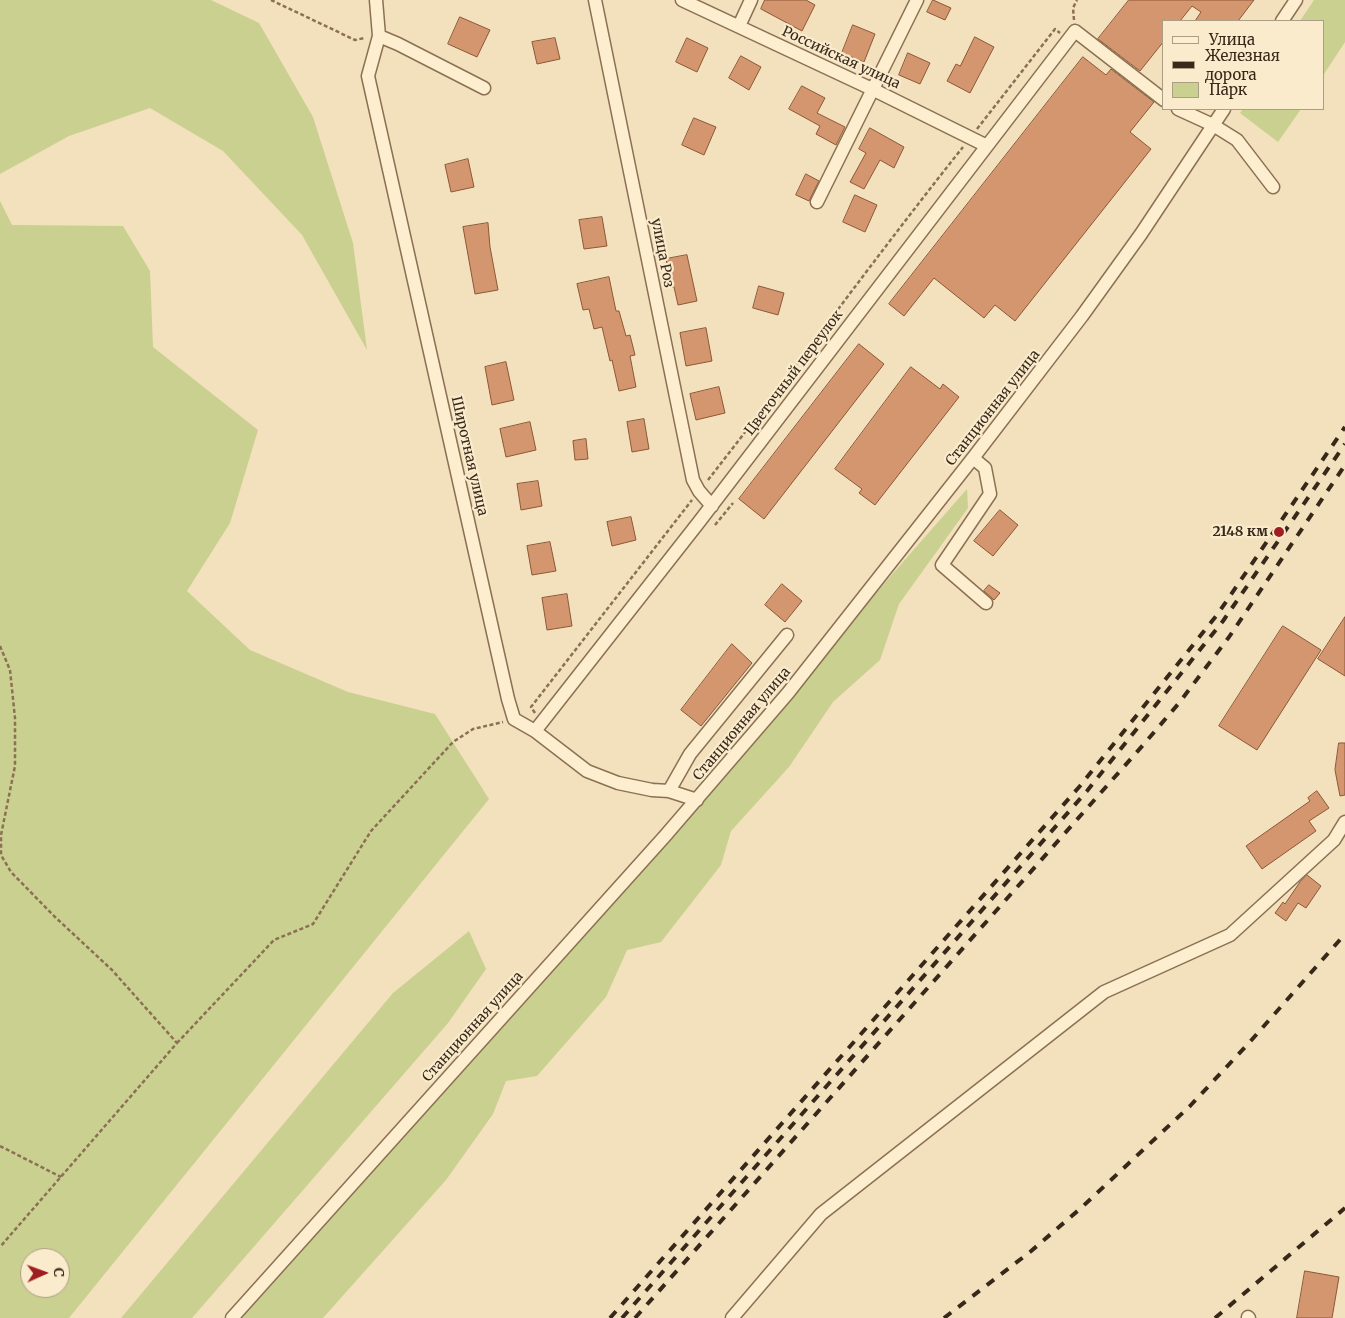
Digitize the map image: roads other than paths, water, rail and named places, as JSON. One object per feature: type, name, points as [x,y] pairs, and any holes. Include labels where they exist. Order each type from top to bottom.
[{"type":"street","name":"Широтная улица","points":[[376,0],[379,36],[368,76],[508,698],[514,719],[535,731]]},
{"type":"street","name":"улица Роз","points":[[595,0],[693,480],[699,491],[712,506]]},
{"type":"street","name":"Российская улица","points":[[682,0],[872,89],[987,146]]},
{"type":"street","points":[[739,26],[751,0]]},
{"type":"street","points":[[817,202],[917,0]]},
{"type":"street","points":[[1283,20],[1296,0]]},
{"type":"street","name":"Цветочный переулок","points":[[535,731],[712,506],[1076,31],[1162,98]]},
{"type":"street","points":[[379,36],[484,88]]},
{"type":"street","points":[[1180,110],[1213,125],[1236,140],[1273,187]]},
{"type":"street","name":"Станционная улица","points":[[232,1318],[697,800],[788,693],[974,458],[1082,316],[1141,234],[1223,110]]},
{"type":"street","points":[[974,458],[985,468],[990,494],[942,565],[986,604]]},
{"type":"street","points":[[670,791],[690,754],[787,635]]},
{"type":"street","points":[[535,731],[587,770],[618,783],[652,790],[670,791],[697,800]]},
{"type":"street","points":[[732,1318],[821,1214],[1104,992],[1230,934],[1334,840],[1345,822]]},
{"type":"railway","points":[[610,1318],[1080,786],[1217,615],[1345,427]]},
{"type":"railway","points":[[622,1318],[1087,791],[1223,621],[1345,444]]},
{"type":"railway","points":[[635,1318],[1179,703],[1229,637],[1345,465]]},
{"type":"railway","points":[[944,1318],[1030,1252],[1081,1208],[1190,1106],[1248,1044],[1345,934]]},
{"type":"railway","points":[[1215,1318],[1345,1208]]},
{"type":"place","name":"2148 км","points":[[1279,532]]}]
